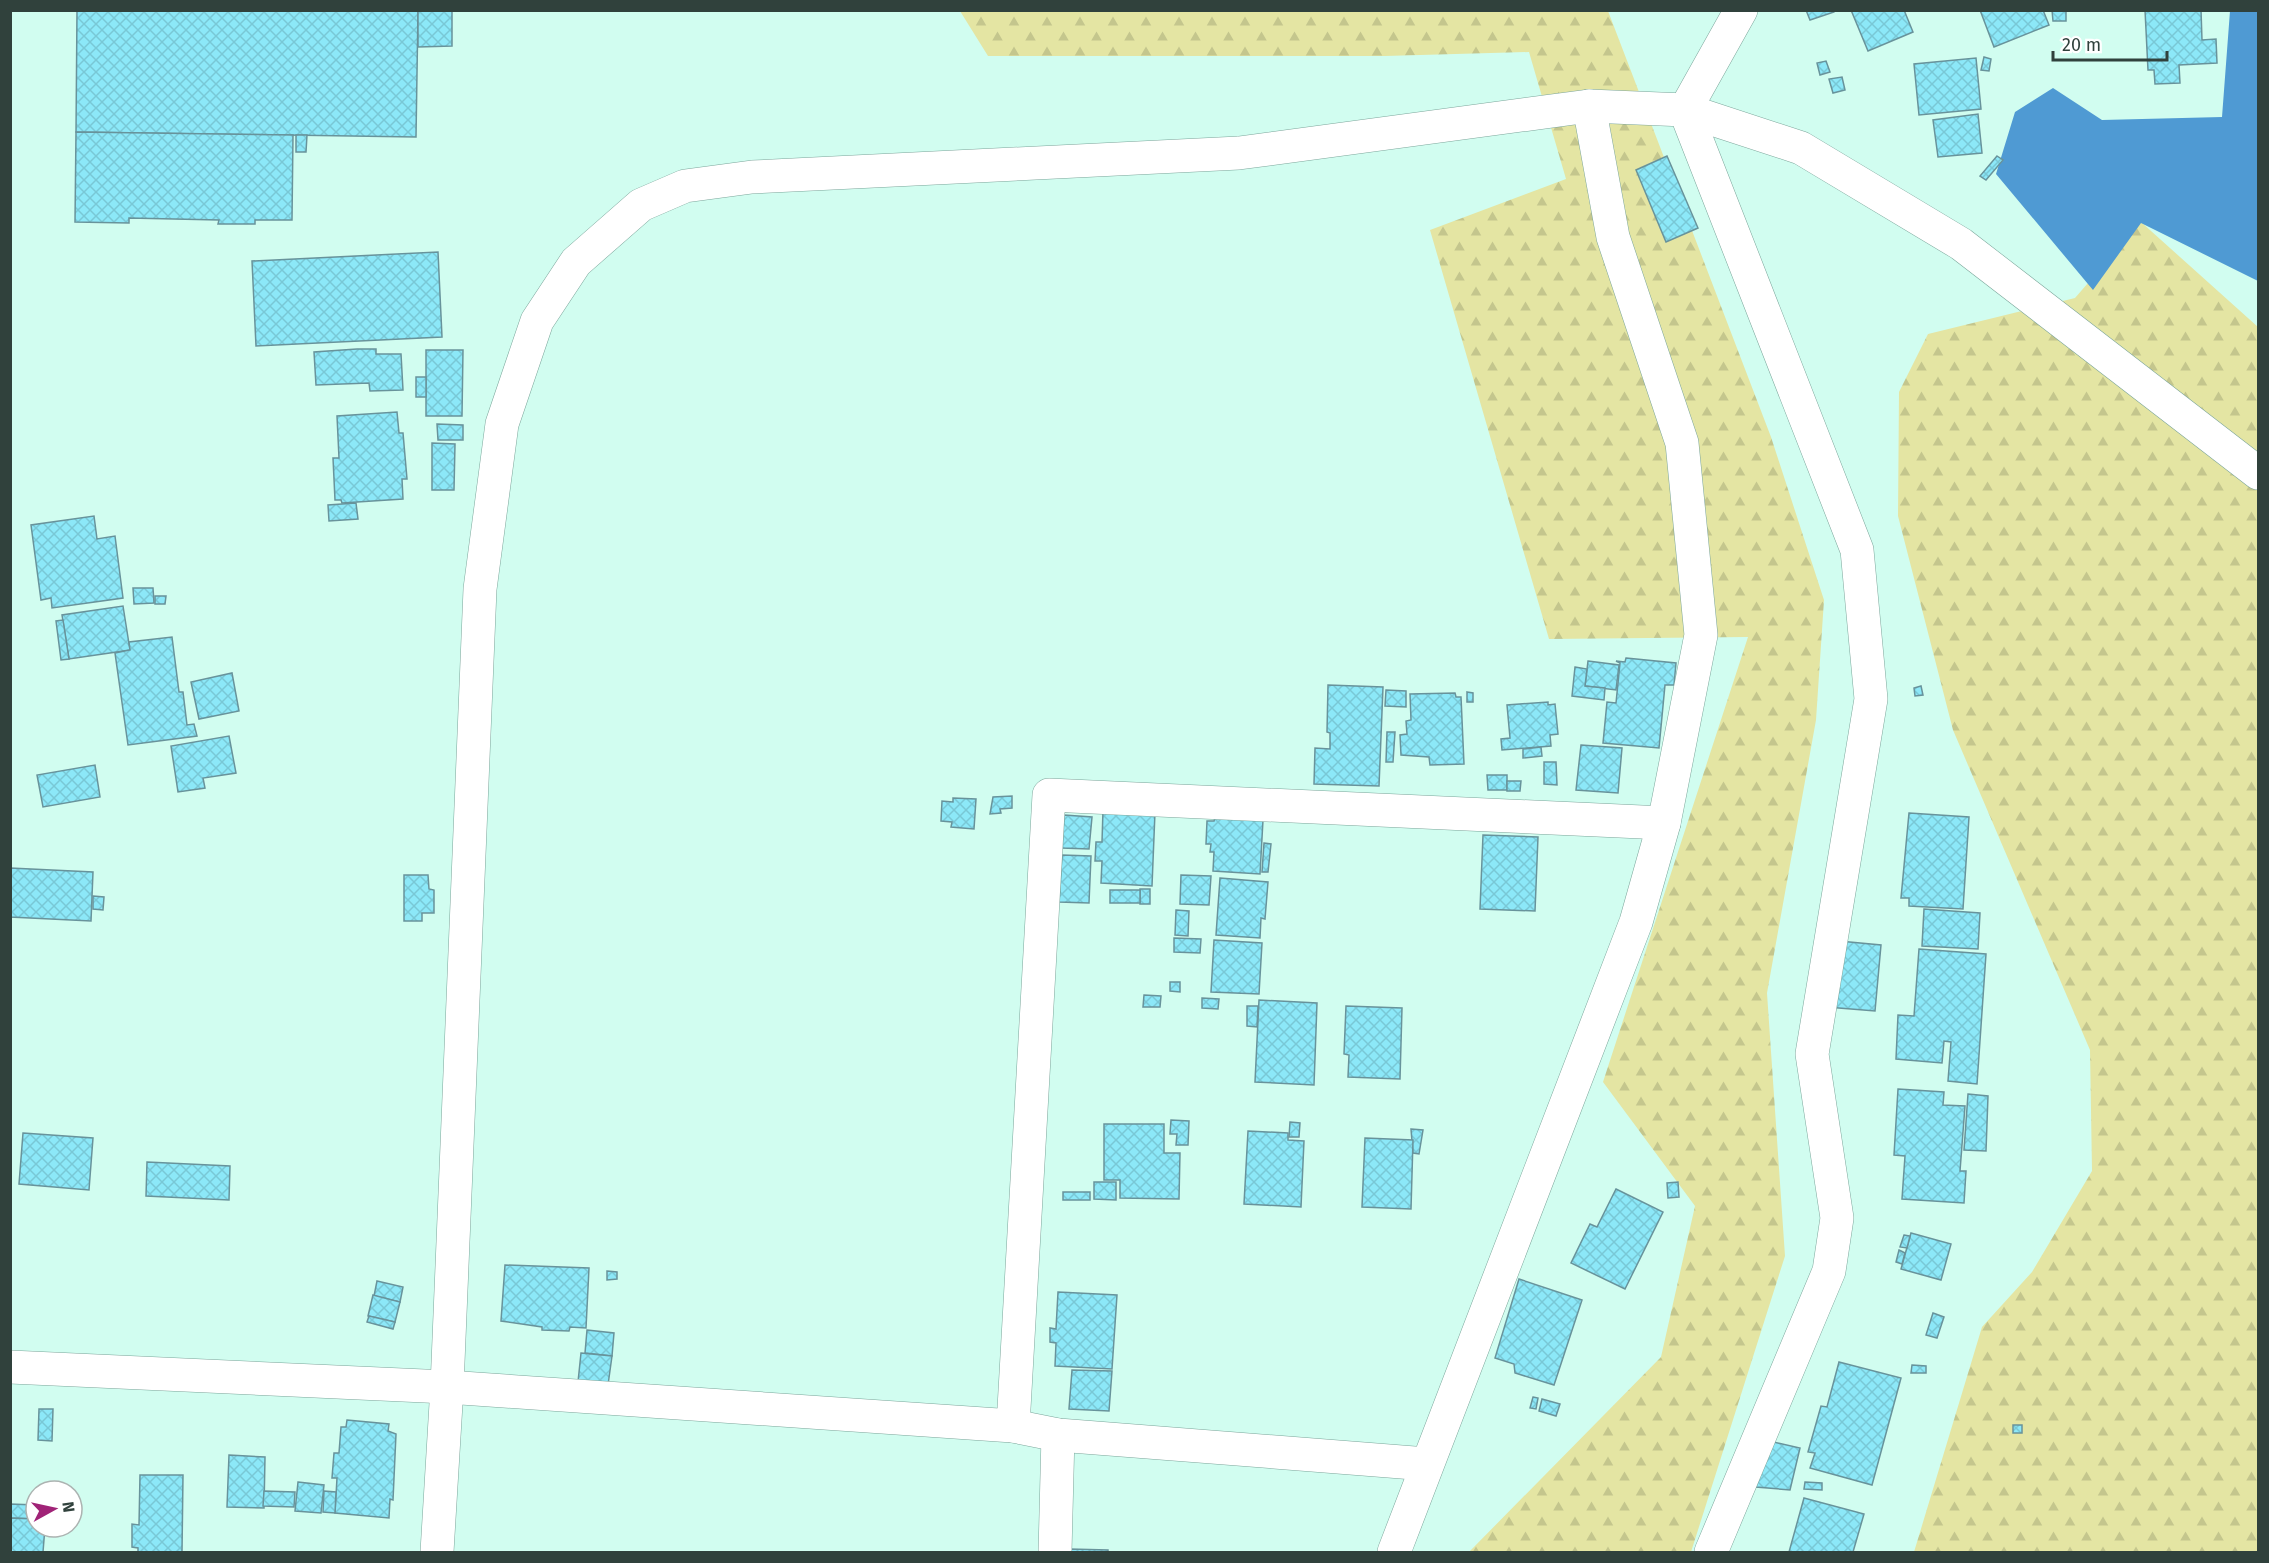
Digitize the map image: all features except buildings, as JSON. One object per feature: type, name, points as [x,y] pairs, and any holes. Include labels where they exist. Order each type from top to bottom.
[{"type":"street","points":[[1685,110],[1741,10]]},
{"type":"street","points":[[1394,1552],[1636,922],[1664,823],[1701,635],[1682,443],[1613,237],[1589,106]]},
{"type":"street","points":[[437,1552],[447,1387],[480,589],[502,424],[537,321],[576,262],[641,205],[685,186],[752,177],[1239,153],[1589,106],[1685,110],[1801,148],[1960,244],[2259,473]]},
{"type":"street","points":[[1685,110],[1857,550],[1870,699],[1812,1054],[1837,1218],[1829,1271],[1712,1552]]},
{"type":"street","points":[[1013,1426],[1049,795],[1664,823]]},
{"type":"street","points":[[10,1367],[447,1387],[1013,1426],[1058,1435],[1427,1464]]},
{"type":"street","points":[[1056,1552],[1058,1435]]},
{"type":"green space","points":[[960,11],[1608,11],[1771,437],[1824,600],[1816,720],[1767,993],[1785,1256],[1691,1552],[1469,1552],[1661,1357],[1695,1206],[1603,1082],[1748,637],[1549,639],[1430,230],[1566,179],[1529,52],[1385,56],[988,56]]},
{"type":"green space","points":[[2141,222],[2258,327],[2258,1552],[1914,1552],[1982,1327],[2032,1272],[2092,1171],[2090,1050],[1953,730],[1898,516],[1899,392],[1928,334],[2075,298]]},
{"type":"water","points":[[2230,11],[2258,11],[2258,281],[2141,223],[2093,290],[1996,174],[2015,112],[2053,88],[2102,120],[2222,117]]}]
